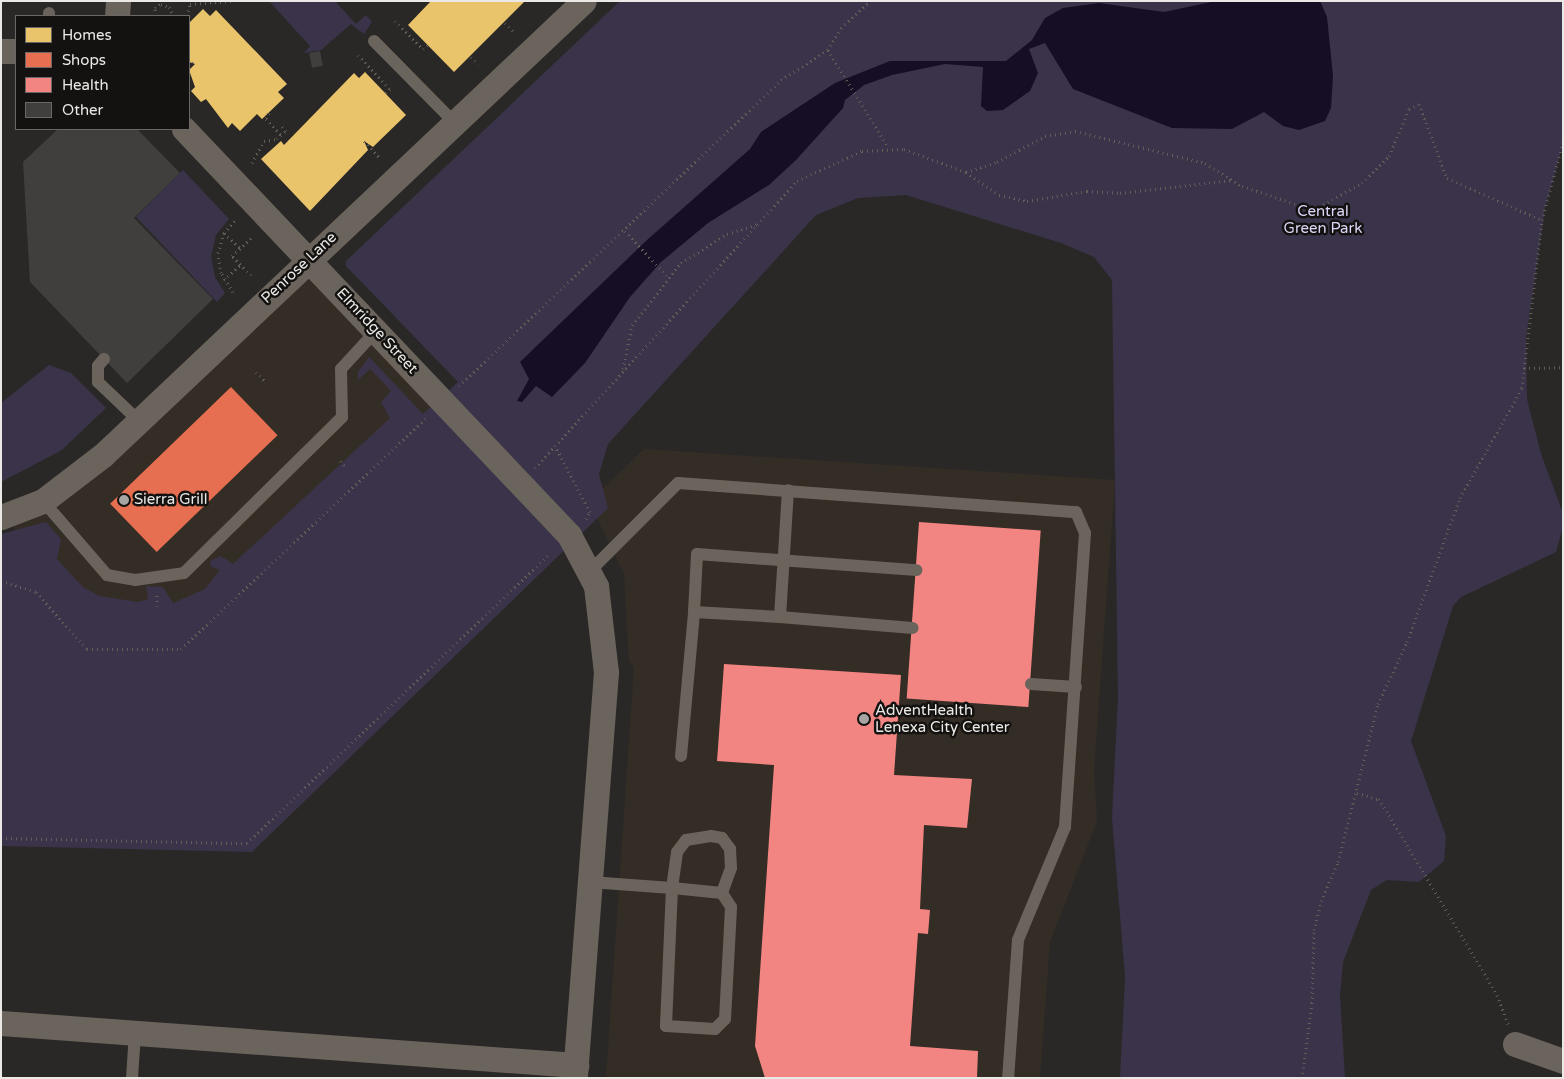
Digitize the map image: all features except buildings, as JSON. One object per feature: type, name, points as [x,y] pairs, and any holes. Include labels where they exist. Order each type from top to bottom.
[{"type":"street","points":[[117,15],[118,1]]},
{"type":"street","name":"Penrose Lane","points":[[1,517],[43,501],[139,421],[308,258],[584,1]]},
{"type":"street","points":[[1,51],[15,51]]},
{"type":"street","name":"Elmridge Street","points":[[185,130],[443,401],[576,529],[604,624],[606,672],[576,1071]]},
{"type":"street","points":[[1,1023],[576,1071]]},
{"type":"street","points":[[1516,1044],[1563,1061]]},
{"type":"lane","points":[[374,41],[455,123]]},
{"type":"lane","points":[[43,501],[98,567],[119,580],[175,577],[214,544],[342,417],[340,369],[377,330]]},
{"type":"lane","points":[[104,359],[98,366],[98,382],[139,421]]},
{"type":"lane","points":[[589,572],[678,483],[1076,512],[1085,533],[1065,827],[1018,940],[1008,1078]]},
{"type":"lane","points":[[780,618],[788,490]]},
{"type":"lane","points":[[681,756],[698,554],[916,570]]},
{"type":"lane","points":[[694,612],[912,628]]},
{"type":"lane","points":[[1032,684],[1076,687]]},
{"type":"lane","points":[[712,836],[722,838],[730,849],[731,868],[722,892],[731,907],[725,1019],[715,1029],[666,1026],[672,888],[677,852],[686,840],[712,836]]},
{"type":"lane","points":[[590,882],[722,892]]},
{"type":"lane","points":[[132,1078],[135,1033]]},
{"type":"path","points":[[188,15],[190,4],[231,1]]},
{"type":"path","points":[[1,581],[36,592],[87,649],[181,649],[625,231],[781,80],[828,50],[841,28],[870,1]]},
{"type":"path","points":[[155,15],[155,8],[161,4],[169,7],[173,15]]},
{"type":"path","points":[[395,21],[423,49],[428,45]]},
{"type":"path","points":[[505,23],[513,31]]},
{"type":"path","points":[[828,50],[869,110],[888,147]]},
{"type":"path","points":[[358,55],[390,89],[385,93]]},
{"type":"path","points":[[471,56],[478,64]]},
{"type":"path","points":[[190,65],[193,62]]},
{"type":"path","points":[[532,471],[758,223],[812,171],[862,151],[888,147],[926,154],[966,172],[999,195],[1027,201],[1087,191],[1120,193],[1232,180],[1305,207],[1319,206],[1362,183],[1390,156],[1409,109],[1419,104],[1440,167],[1458,184],[1542,220]]},
{"type":"path","points":[[268,113],[266,119],[281,135]]},
{"type":"path","points":[[252,163],[264,142],[281,135],[286,130],[282,126]]},
{"type":"path","points":[[966,172],[997,162],[1045,136],[1075,131],[1204,163],[1228,173],[1232,180]]},
{"type":"path","points":[[364,141],[380,157]]},
{"type":"path","points":[[1302,1078],[1312,1003],[1314,930],[1357,793],[1378,704],[1407,642],[1460,498],[1522,388],[1542,220],[1563,142]]},
{"type":"path","points":[[233,292],[224,280],[218,253],[224,233],[235,220]]},
{"type":"path","points":[[623,370],[632,325],[668,277],[681,263],[726,234],[758,223]]},
{"type":"path","points":[[625,231],[668,277]]},
{"type":"path","points":[[224,233],[240,248]]},
{"type":"path","points":[[251,238],[232,256],[251,275]]},
{"type":"path","points":[[224,280],[240,265]]},
{"type":"path","points":[[1524,368],[1563,367]]},
{"type":"path","points":[[256,372],[265,381]]},
{"type":"path","points":[[556,446],[590,512],[576,529]]},
{"type":"path","points":[[340,461],[346,468]]},
{"type":"path","points":[[1,838],[247,843],[548,555]]},
{"type":"path","points":[[157,595],[157,606]]},
{"type":"path","points":[[1357,793],[1378,799],[1389,816],[1497,994],[1516,1044]]},
{"type":"shaded area","points":[[1216,1],[1320,1],[1327,17],[1333,76],[1331,108],[1325,121],[1299,130],[1283,126],[1264,112],[1232,129],[1172,128],[1073,89],[1045,43],[1029,49],[1038,73],[1030,91],[1003,110],[987,111],[981,106],[983,67],[945,64],[892,75],[864,85],[845,100],[843,108],[796,160],[769,185],[708,223],[661,262],[630,297],[585,363],[552,397],[536,386],[522,402],[517,401],[529,379],[520,362],[647,240],[750,149],[761,132],[835,83],[890,61],[1006,61],[1032,40],[1045,18],[1063,8],[1099,3],[1164,12]]},
{"type":"shaded area","points":[[308,264],[440,401],[200,622],[94,620],[5,518],[27,511]]},
{"type":"shaded area","name":"AdventHealth Lenexa City Center","points":[[644,449],[1115,480],[1094,770],[1097,821],[1050,942],[1040,1078],[606,1078],[634,667],[629,661],[624,574],[589,502]]},
{"type":"green space","points":[[269,1],[335,1],[356,24],[366,15],[372,22],[364,34],[351,24],[321,50],[304,53],[310,46]]},
{"type":"green space","name":"Central Green Park","points":[[620,1],[1563,1],[1563,144],[1545,208],[1526,338],[1527,399],[1541,454],[1563,513],[1563,527],[1556,552],[1461,597],[1453,606],[1411,741],[1446,836],[1444,861],[1419,882],[1387,880],[1371,890],[1343,962],[1340,995],[1345,1078],[1120,1078],[1125,977],[1112,818],[1118,698],[1112,280],[1094,257],[1061,243],[906,195],[858,198],[816,215],[608,444],[599,474],[608,508],[252,852],[1,846],[1,534],[46,522],[61,539],[57,559],[83,587],[100,596],[138,602],[148,599],[146,586],[163,587],[173,603],[205,589],[220,570],[211,567],[210,561],[221,556],[233,564],[390,418],[381,402],[391,391],[370,369],[358,380],[358,372],[369,357],[423,414],[458,382],[346,266],[346,261]]},
{"type":"green space","points":[[183,170],[229,219],[216,235],[211,256],[215,277],[225,293],[217,302],[136,217]]},
{"type":"green space","points":[[49,365],[71,373],[106,408],[62,450],[1,482],[1,403]]},
{"type":"place","name":"Sierra Grill","points":[[124,500]]},
{"type":"place","name":"AdventHealth Lenexa City Center","points":[[864,719]]}]
